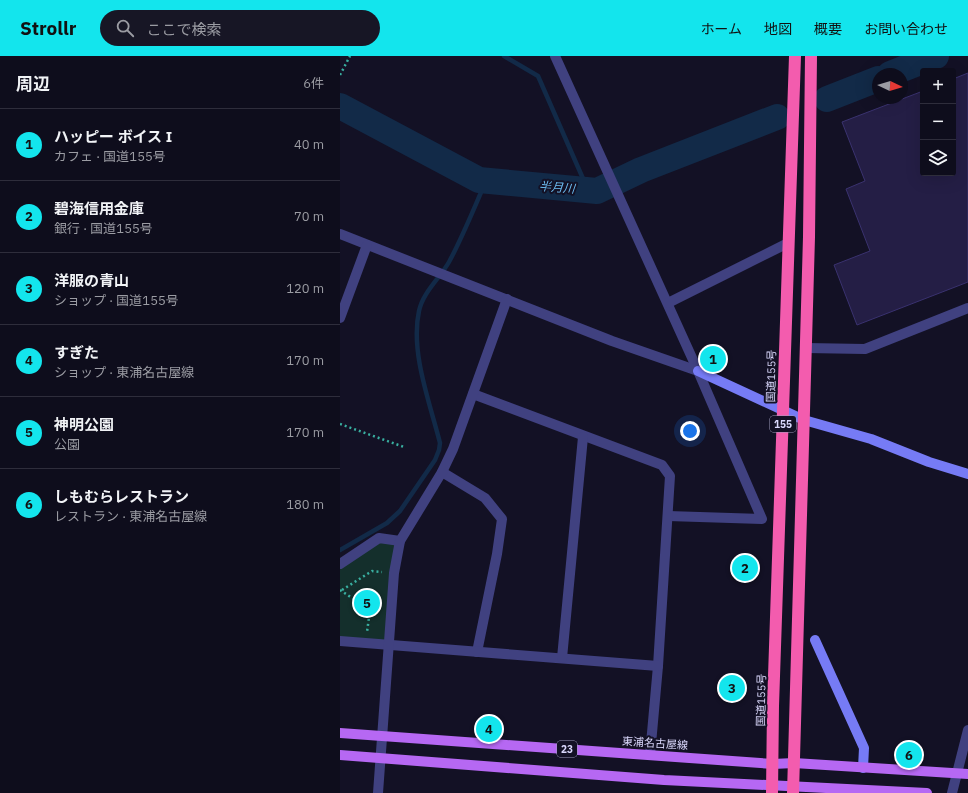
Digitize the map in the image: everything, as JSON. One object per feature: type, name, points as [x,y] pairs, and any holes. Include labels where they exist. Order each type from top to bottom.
[{"type":"highway","name":"国道155号","points":[[772,789],[795,56]]},
{"type":"highway","name":"155","points":[[794,789],[809,237],[811,56]]},
{"type":"main road","name":"東浦名古屋線","points":[[340,734],[773,764],[794,763],[968,774]]},
{"type":"main road","name":"23","points":[[340,755],[772,789],[927,793]]},
{"type":"street","points":[[555,56],[668,303],[762,518],[668,516]]},
{"type":"street","points":[[340,234],[612,341],[698,371],[804,420],[871,439],[929,462],[968,474]]},
{"type":"street","points":[[668,303],[788,243]]},
{"type":"street","points":[[340,318],[367,245]]},
{"type":"street","points":[[378,793],[394,573],[400,541],[442,472],[453,449],[507,299]]},
{"type":"street","points":[[806,348],[865,349],[968,308]]},
{"type":"street","points":[[473,394],[662,466],[670,476],[658,666],[650,755]]},
{"type":"street","points":[[562,658],[583,437]]},
{"type":"street","points":[[442,472],[485,498],[502,519],[497,554],[477,652]]},
{"type":"street","points":[[340,564],[379,538],[400,541]]},
{"type":"street","points":[[815,640],[864,748],[863,768]]},
{"type":"street","points":[[340,641],[658,666]]},
{"type":"street","points":[[952,793],[968,730]]},
{"type":"path","points":[[340,74],[350,56]]},
{"type":"path","points":[[340,424],[404,447]]},
{"type":"path","points":[[366,644],[370,610],[341,590],[372,571],[394,573]]},
{"type":"green space","points":[[379,538],[400,541],[389,646],[340,641],[340,564]]},
{"type":"building","points":[[968,73],[968,282],[857,325],[834,265],[870,251],[846,189],[865,181],[842,122],[889,104],[908,104],[908,97],[920,92],[920,176],[956,176],[956,78]]},
{"type":"waterway","points":[[504,56],[538,76],[588,190]]},
{"type":"waterway","name":"半月川","points":[[905,68],[936,56]]},
{"type":"waterway","name":"半月川","points":[[827,99],[872,81]]},
{"type":"waterway","name":"半月川","points":[[340,106],[479,180],[597,191],[641,170],[777,117]]},
{"type":"waterway","points":[[340,550],[387,523],[400,511],[435,460],[439,450],[440,443],[422,377],[419,360],[417,343],[419,311],[424,298],[449,262],[486,181]]},
{"type":"place","name":"ハッピー ボイス I","points":[[713,359]]},
{"type":"place","name":"碧海信用金庫","points":[[745,568]]},
{"type":"place","name":"神明公園","points":[[367,603]]},
{"type":"place","name":"洋服の青山","points":[[732,688]]},
{"type":"place","name":"すぎた","points":[[489,729]]},
{"type":"place","name":"しもむらレストラン","points":[[909,755]]}]
